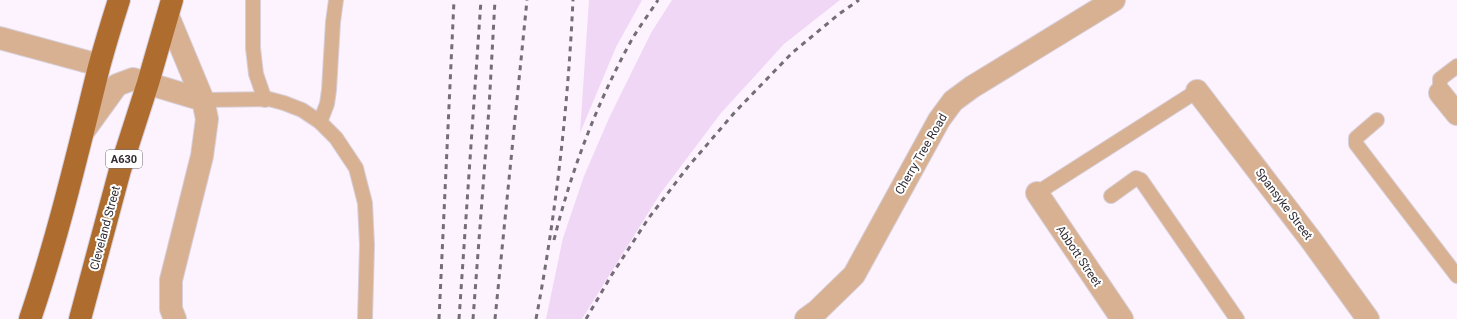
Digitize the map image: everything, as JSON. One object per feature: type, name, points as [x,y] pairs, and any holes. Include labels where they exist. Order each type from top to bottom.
[{"type":"highway","points":[[30,319],[84,132],[99,66],[119,0]]},
{"type":"highway","name":"Cleveland Street","points":[[80,319],[120,170],[170,8]]},
{"type":"street","name":"Cherry Tree Road","points":[[806,319],[817,311],[854,275],[939,120],[953,101],[972,87],[1114,0]]},
{"type":"street","points":[[170,8],[203,100],[207,120],[202,156],[171,280],[172,309],[175,319]]},
{"type":"street","points":[[0,38],[99,66]]},
{"type":"street","points":[[84,132],[117,85],[133,79],[203,100]]},
{"type":"street","name":"Spansyke Street","points":[[1197,91],[1311,240],[1368,319]]},
{"type":"street","points":[[1440,93],[1457,114]]},
{"type":"street","name":"Abbott Street","points":[[1037,193],[1122,319]]},
{"type":"lane","points":[[253,0],[256,74],[265,100]]},
{"type":"lane","points":[[320,122],[327,104],[329,90],[333,22],[336,0]]},
{"type":"lane","points":[[1440,93],[1440,79],[1457,66]]},
{"type":"lane","points":[[1037,193],[1197,91]]},
{"type":"lane","points":[[203,100],[265,100],[284,103],[302,110],[320,122],[336,138],[356,168],[365,203],[367,245],[365,319]]},
{"type":"lane","points":[[1378,120],[1356,138],[1356,144],[1457,276]]},
{"type":"lane","points":[[1112,196],[1136,178],[1141,180],[1237,319]]},
{"type":"shaded area","points":[[589,0],[642,0],[616,47],[580,133]]},
{"type":"shaded area","points":[[672,0],[840,0],[784,44],[721,113],[660,194],[582,319],[546,319],[563,238],[584,176],[610,116],[651,33]]},
{"type":"railway","points":[[439,319],[454,0]]},
{"type":"railway","points":[[459,319],[481,0]]},
{"type":"railway","points":[[473,319],[489,108],[495,0]]},
{"type":"railway","points":[[495,319],[527,0]]},
{"type":"railway","points":[[536,319],[550,240],[560,160],[568,80],[573,0]]},
{"type":"railway","points":[[554,240],[568,189],[596,113],[631,41],[658,0]]},
{"type":"railway","points":[[586,319],[611,276],[648,219],[687,168],[735,112],[792,53],[839,14],[859,0]]}]
